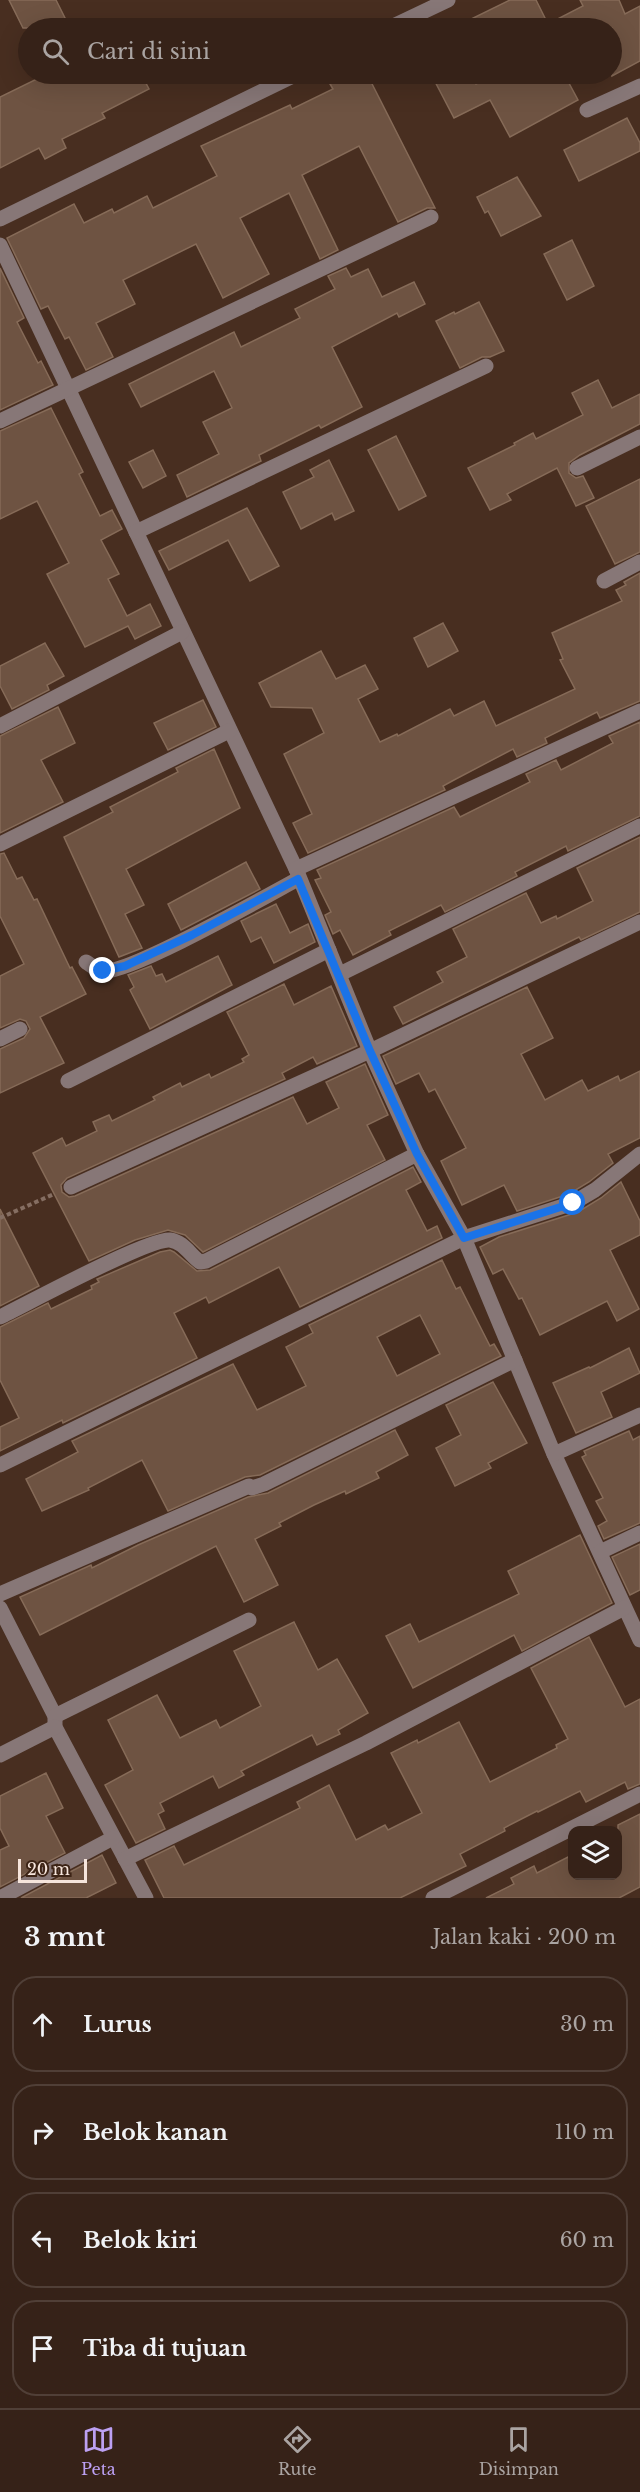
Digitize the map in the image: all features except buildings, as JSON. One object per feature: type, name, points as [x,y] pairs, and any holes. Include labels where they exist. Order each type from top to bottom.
[{"type":"street","points":[[410,18],[448,0]]},
{"type":"street","points":[[0,219],[277,84]]},
{"type":"street","points":[[587,110],[640,86]]},
{"type":"street","points":[[0,421],[431,217]]},
{"type":"street","points":[[0,245],[297,874],[370,1051],[417,1154],[464,1238],[554,1454],[640,1640]]},
{"type":"street","points":[[136,532],[486,366]]},
{"type":"street","points":[[577,468],[640,437]]},
{"type":"street","points":[[604,581],[640,562]]},
{"type":"street","points":[[0,726],[182,632]]},
{"type":"street","points":[[86,962],[103,971],[125,966],[192,935],[297,874],[640,711]]},
{"type":"street","points":[[0,844],[229,731]]},
{"type":"street","points":[[340,974],[640,826]]},
{"type":"street","points":[[71,1187],[370,1051],[640,922]]},
{"type":"street","points":[[68,1081],[329,950]]},
{"type":"street","points":[[0,1039],[20,1029]]},
{"type":"street","points":[[0,1317],[122,1257],[160,1241],[177,1242],[186,1248],[196,1260],[206,1261],[417,1154]]},
{"type":"street","points":[[0,1465],[464,1238],[573,1203],[595,1190],[640,1154]]},
{"type":"street","points":[[0,1594],[249,1486],[252,1488],[264,1484],[515,1360]]},
{"type":"street","points":[[554,1454],[640,1415]]},
{"type":"street","points":[[600,1552],[640,1533]]},
{"type":"street","points":[[0,1608],[113,1838],[146,1898]]},
{"type":"street","points":[[126,1859],[366,1743],[624,1608]]},
{"type":"street","points":[[0,1755],[55,1721],[249,1620]]},
{"type":"street","points":[[432,1898],[640,1794]]},
{"type":"street","points":[[0,1898],[113,1838]]},
{"type":"path","points":[[0,1218],[71,1187]]},
{"type":"route","points":[[103,971],[142,959],[240,911],[298,879],[340,974],[370,1051],[417,1154],[464,1238],[573,1203]]}]
